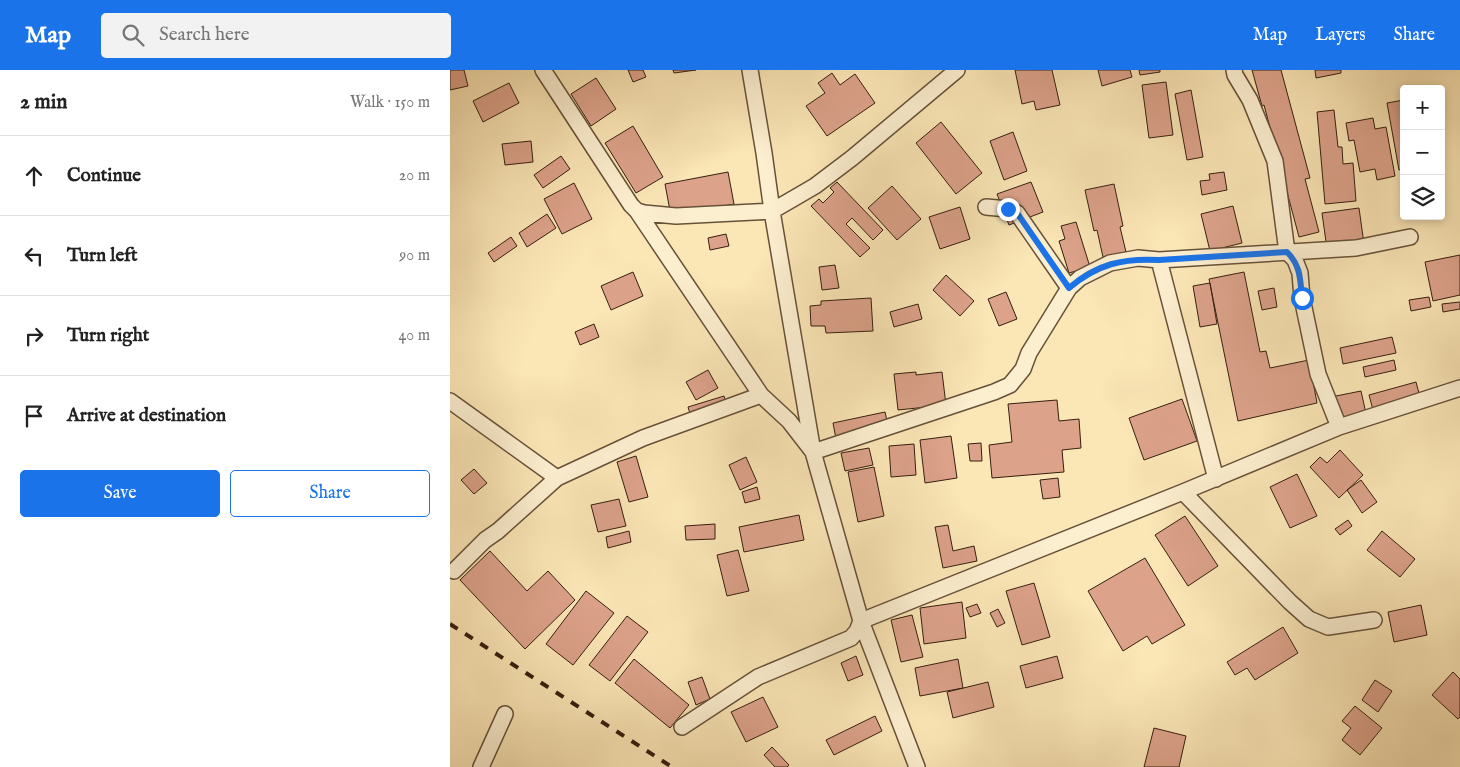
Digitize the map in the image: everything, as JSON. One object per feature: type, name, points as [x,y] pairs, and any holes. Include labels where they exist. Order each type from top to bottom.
[{"type":"street","points":[[543,70],[631,206],[637,211],[761,395],[789,421],[813,452]]},
{"type":"street","points":[[750,70],[813,452],[861,621],[917,767]]},
{"type":"street","points":[[637,211],[676,216],[772,211],[815,186],[852,158],[955,70]]},
{"type":"street","points":[[1234,70],[1250,100],[1275,161],[1287,252],[1295,260],[1300,273],[1302,298],[1318,374],[1339,427]]},
{"type":"street","points":[[986,207],[1008,209],[1017,213],[1069,288]]},
{"type":"street","points":[[813,452],[1010,385],[1023,369],[1029,353],[1069,288],[1080,278],[1110,263],[1138,258],[1159,260],[1356,248],[1410,237]]},
{"type":"street","points":[[1159,260],[1216,479]]},
{"type":"street","points":[[682,727],[758,677],[851,638],[857,631],[861,621],[1216,479],[1339,427],[1460,388]]},
{"type":"street","points":[[454,571],[485,540],[498,531],[557,478],[643,438],[761,395]]},
{"type":"street","points":[[450,401],[557,478]]},
{"type":"street","points":[[1182,492],[1309,619],[1328,627],[1374,620]]},
{"type":"street","points":[[481,767],[505,714]]},
{"type":"building","points":[[450,70],[464,70],[468,86],[450,90]]},
{"type":"building","points":[[628,70],[643,70],[646,77],[633,82]]},
{"type":"building","points":[[673,70],[696,70],[674,73]]},
{"type":"building","points":[[1015,70],[1052,70],[1060,105],[1036,110],[1034,101],[1022,104]]},
{"type":"building","points":[[1098,70],[1130,70],[1132,77],[1102,86]]},
{"type":"building","points":[[1139,70],[1160,70],[1160,72],[1140,75]]},
{"type":"building","points":[[1252,70],[1281,70],[1310,178],[1305,179],[1319,232],[1299,237],[1264,105],[1262,106]]},
{"type":"building","points":[[1315,70],[1341,70],[1341,73],[1316,78]]},
{"type":"building","points":[[832,73],[840,85],[855,74],[875,103],[827,136],[806,106],[825,93],[818,83]]},
{"type":"building","points":[[596,78],[616,109],[591,126],[571,94]]},
{"type":"building","points":[[1166,82],[1173,135],[1149,138],[1142,85]]},
{"type":"building","points":[[509,83],[519,103],[483,122],[473,101]]},
{"type":"building","points":[[1191,90],[1203,157],[1187,160],[1175,94]]},
{"type":"building","points":[[1400,101],[1399,170],[1387,103]]},
{"type":"building","points":[[1334,110],[1338,147],[1342,147],[1343,164],[1353,163],[1356,201],[1325,204],[1317,112]]},
{"type":"building","points":[[1373,118],[1375,129],[1386,127],[1395,176],[1377,180],[1375,169],[1360,172],[1354,140],[1349,141],[1346,123]]},
{"type":"building","points":[[941,122],[982,173],[956,194],[916,143]]},
{"type":"building","points":[[633,126],[663,177],[636,193],[605,143]]},
{"type":"building","points":[[1013,132],[1027,171],[1004,180],[990,141]]},
{"type":"building","points":[[531,141],[533,162],[505,165],[502,144]]},
{"type":"building","points":[[561,156],[570,169],[543,188],[534,175]]},
{"type":"building","points":[[728,172],[734,204],[671,216],[665,184]]},
{"type":"building","points":[[1224,172],[1227,190],[1202,195],[1200,181],[1210,180],[1209,174]]},
{"type":"building","points":[[837,182],[883,230],[873,240],[852,218],[846,224],[870,248],[860,257],[811,206],[819,199],[823,203],[834,192],[830,188]]},
{"type":"building","points":[[1031,182],[1043,212],[1009,225],[997,194]]},
{"type":"building","points":[[574,183],[592,219],[562,234],[544,199]]},
{"type":"building","points":[[1114,184],[1123,226],[1120,227],[1126,252],[1103,257],[1097,230],[1094,231],[1085,190]]},
{"type":"building","points":[[892,186],[921,219],[897,240],[868,208]]},
{"type":"building","points":[[1233,206],[1242,243],[1210,251],[1201,214]]},
{"type":"building","points":[[960,207],[970,239],[940,249],[929,217]]},
{"type":"building","points":[[1359,208],[1364,244],[1327,249],[1322,213]]},
{"type":"building","points":[[547,214],[556,228],[527,247],[519,233]]},
{"type":"building","points":[[1076,222],[1090,267],[1069,273],[1059,241],[1065,239],[1061,226]]},
{"type":"building","points":[[726,234],[729,246],[710,250],[708,238]]},
{"type":"building","points":[[511,237],[517,246],[494,262],[488,253]]},
{"type":"building","points":[[1460,255],[1460,295],[1433,301],[1425,262]]},
{"type":"building","points":[[835,265],[839,288],[822,290],[819,267]]},
{"type":"building","points":[[633,272],[643,296],[611,310],[601,286]]},
{"type":"building","points":[[1244,272],[1260,352],[1266,351],[1270,368],[1309,360],[1317,403],[1238,421],[1209,279]]},
{"type":"building","points":[[946,275],[974,301],[960,316],[933,290]]},
{"type":"building","points":[[1210,283],[1217,324],[1200,327],[1193,286]]},
{"type":"building","points":[[1274,288],[1277,307],[1262,310],[1258,291]]},
{"type":"building","points":[[1006,292],[1017,319],[999,326],[988,299]]},
{"type":"building","points":[[1429,297],[1431,307],[1411,311],[1409,300]]},
{"type":"building","points":[[871,298],[873,331],[826,333],[825,326],[811,326],[810,306],[821,305],[821,301]]},
{"type":"building","points":[[1460,302],[1460,309],[1443,312],[1442,304]]},
{"type":"building","points":[[918,304],[922,319],[894,327],[890,312]]},
{"type":"building","points":[[594,324],[599,337],[580,345],[575,332]]},
{"type":"building","points":[[1392,337],[1396,353],[1343,364],[1340,348]]},
{"type":"building","points":[[1394,360],[1396,370],[1365,377],[1363,367]]},
{"type":"building","points":[[708,370],[718,388],[696,400],[686,382]]},
{"type":"building","points":[[916,372],[916,375],[942,372],[946,405],[898,410],[894,374]]},
{"type":"building","points":[[1416,382],[1420,397],[1373,410],[1369,395]]},
{"type":"building","points":[[1361,391],[1367,418],[1336,424],[1331,397]]},
{"type":"building","points":[[724,396],[728,409],[692,420],[688,407]]},
{"type":"building","points":[[1182,399],[1197,441],[1144,460],[1129,418]]},
{"type":"building","points":[[1057,400],[1059,421],[1079,419],[1081,448],[1062,450],[1064,472],[992,478],[989,445],[1012,442],[1008,404]]},
{"type":"building","points":[[885,412],[890,434],[837,444],[833,423]]},
{"type":"building","points":[[951,436],[957,478],[925,483],[920,440]]},
{"type":"building","points":[[981,443],[982,461],[970,461],[968,444]]},
{"type":"building","points":[[914,444],[916,475],[891,477],[889,446]]},
{"type":"building","points":[[869,448],[873,465],[845,471],[841,453]]},
{"type":"building","points":[[1340,450],[1363,475],[1339,498],[1310,467],[1320,457],[1327,463]]},
{"type":"building","points":[[636,456],[648,497],[629,502],[617,462]]},
{"type":"building","points":[[746,457],[757,482],[740,490],[729,465]]},
{"type":"building","points":[[874,467],[884,516],[858,522],[848,472]]},
{"type":"building","points":[[474,469],[487,483],[474,494],[461,480]]},
{"type":"building","points":[[1297,474],[1317,516],[1290,528],[1270,487]]},
{"type":"building","points":[[1058,478],[1060,497],[1043,499],[1040,480]]},
{"type":"building","points":[[1361,480],[1377,502],[1362,513],[1347,490]]},
{"type":"building","points":[[757,487],[760,499],[745,503],[742,492]]},
{"type":"building","points":[[619,499],[626,526],[598,532],[591,505]]},
{"type":"building","points":[[799,515],[804,540],[744,552],[739,527]]},
{"type":"building","points":[[1185,516],[1218,566],[1188,586],[1155,535]]},
{"type":"building","points":[[1348,520],[1352,526],[1340,535],[1335,529]]},
{"type":"building","points":[[715,524],[715,539],[686,540],[685,526]]},
{"type":"building","points":[[948,525],[953,551],[974,546],[977,561],[943,568],[935,527]]},
{"type":"building","points":[[629,531],[631,542],[608,548],[606,537]]},
{"type":"building","points":[[1382,531],[1415,559],[1400,577],[1367,550]]},
{"type":"building","points":[[738,550],[749,591],[727,596],[717,555]]},
{"type":"building","points":[[490,551],[527,591],[548,571],[575,600],[525,649],[460,580]]},
{"type":"building","points":[[1145,558],[1185,625],[1152,644],[1147,636],[1123,651],[1088,591]]},
{"type":"building","points":[[1034,583],[1050,637],[1022,645],[1006,591]]},
{"type":"building","points":[[586,591],[614,613],[573,665],[546,644]]},
{"type":"building","points":[[962,602],[966,638],[924,644],[920,608]]},
{"type":"building","points":[[977,604],[981,613],[970,617],[966,608]]},
{"type":"building","points":[[1421,605],[1427,635],[1394,642],[1388,612]]},
{"type":"building","points":[[998,609],[1005,623],[997,627],[990,613]]},
{"type":"building","points":[[912,615],[923,657],[901,662],[891,620]]},
{"type":"building","points":[[627,616],[648,632],[610,681],[589,665]]},
{"type":"building","points":[[1283,627],[1298,653],[1255,680],[1247,668],[1235,675],[1227,662]]},
{"type":"building","points":[[856,656],[863,675],[848,681],[841,663]]},
{"type":"building","points":[[1057,656],[1063,678],[1026,688],[1020,666]]},
{"type":"building","points":[[634,659],[689,705],[670,728],[615,683]]},
{"type":"building","points":[[958,659],[963,688],[920,696],[915,668]]},
{"type":"building","points":[[1453,672],[1460,679],[1460,717],[1458,719],[1432,695]]},
{"type":"building","points":[[702,677],[710,699],[696,705],[688,682]]},
{"type":"building","points":[[1375,680],[1392,691],[1378,712],[1362,700]]},
{"type":"building","points":[[988,682],[994,707],[953,718],[947,692]]},
{"type":"building","points":[[763,697],[778,727],[746,742],[731,712]]},
{"type":"building","points":[[1355,706],[1382,728],[1360,755],[1342,740],[1351,728],[1342,721]]},
{"type":"building","points":[[875,716],[882,731],[834,755],[826,740]]},
{"type":"building","points":[[1154,728],[1186,736],[1179,767],[1144,767]]},
{"type":"building","points":[[772,747],[789,765],[787,767],[775,767],[764,755]]},
{"type":"railway","points":[[450,624],[672,767]]},
{"type":"route","points":[[1008,209],[1017,213],[1069,288],[1080,278],[1110,263],[1138,258],[1159,260],[1287,252],[1295,260],[1300,273],[1302,298]]}]
